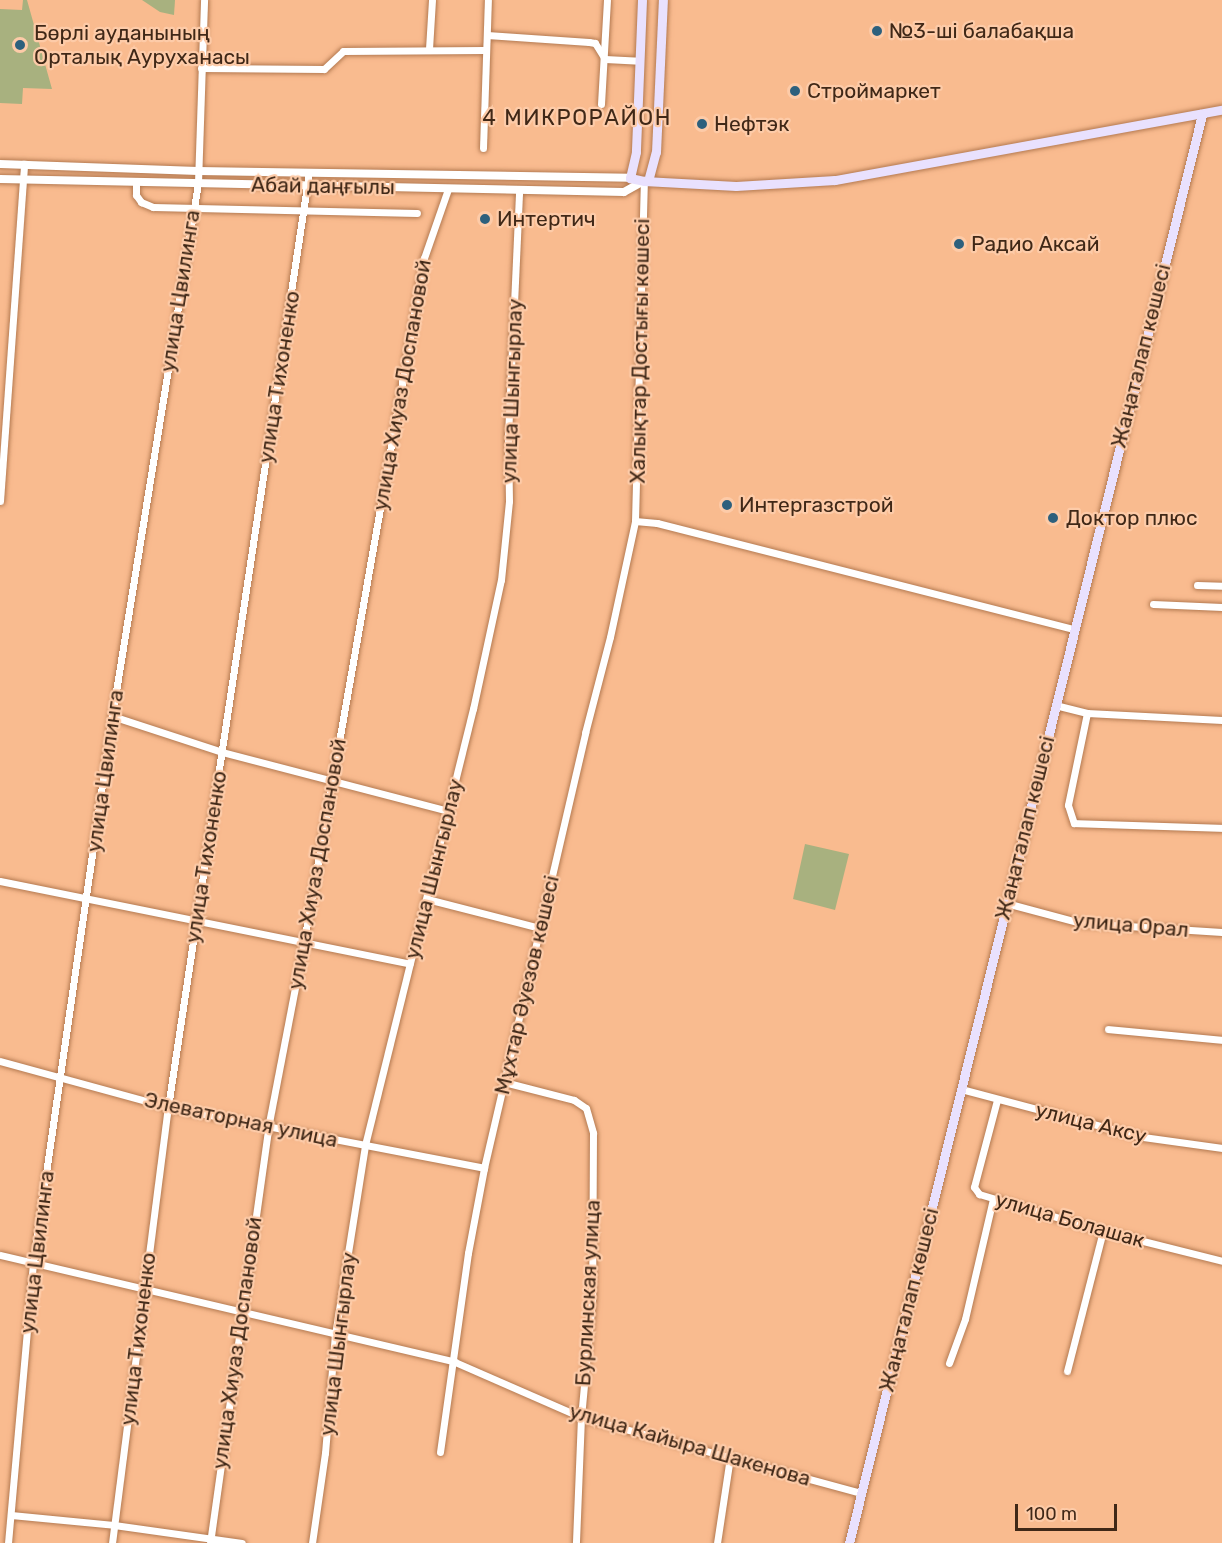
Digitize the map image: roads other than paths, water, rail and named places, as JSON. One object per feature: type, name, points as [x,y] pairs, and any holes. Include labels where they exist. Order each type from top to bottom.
[{"type":"main road","points":[[642,0],[636,152],[630,178],[736,186],[835,180],[1222,110]]},
{"type":"main road","name":"Халықтар Достығы көшесі","points":[[646,181],[656,152],[663,0]]},
{"type":"main road","name":"Жаңаталап көшесі","points":[[849,1543],[1202,114]]},
{"type":"street","name":"улица Цвилинга","points":[[8,1543],[33,1263],[112,716],[198,183],[204,0]]},
{"type":"street","points":[[429,49],[432,0]]},
{"type":"street","points":[[483,148],[488,0]]},
{"type":"street","points":[[601,104],[607,0]]},
{"type":"street","points":[[486,35],[595,43],[604,59]]},
{"type":"street","points":[[201,68],[324,69],[342,51],[485,50]]},
{"type":"street","points":[[604,59],[639,61]]},
{"type":"street","name":"Абай даңғылы","points":[[0,164],[198,171],[630,178]]},
{"type":"street","points":[[0,501],[24,164]]},
{"type":"street","name":"улица Тихоненко","points":[[112,1543],[168,1107],[309,173]]},
{"type":"street","name":"Абай даңғылы","points":[[0,179],[624,192],[646,181]]},
{"type":"street","name":"Халықтар Достығы көшесі","points":[[635,521],[646,181]]},
{"type":"street","points":[[136,182],[136,195],[146,206],[304,212],[417,213]]},
{"type":"street","name":"улица Хиуаз Доспановой","points":[[210,1541],[268,1128],[304,941],[424,258],[448,189]]},
{"type":"street","name":"улица Шынгырлау","points":[[312,1543],[325,1453],[335,1335],[365,1146],[478,685],[507,540],[508,436],[519,190]]},
{"type":"street","points":[[635,521],[657,523],[1073,629]]},
{"type":"street","name":"Мұхтар Әуезов көшесі","points":[[440,1452],[455,1362],[468,1253],[484,1168],[585,733],[610,637],[635,521]]},
{"type":"street","points":[[1197,585],[1222,586]]},
{"type":"street","points":[[1154,604],[1222,607]]},
{"type":"street","points":[[1055,705],[1087,713],[1222,720]]},
{"type":"street","points":[[1087,713],[1068,805],[1074,823],[1222,828]]},
{"type":"street","points":[[112,716],[222,752],[333,779],[448,811]]},
{"type":"street","points":[[0,880],[410,964]]},
{"type":"street","points":[[427,899],[540,928]]},
{"type":"street","name":"улица Орал","points":[[1006,903],[1081,923],[1222,932]]},
{"type":"street","points":[[1108,1029],[1222,1040]]},
{"type":"street","name":"Элеваторная улица","points":[[0,1062],[168,1107],[484,1168]]},
{"type":"street","name":"Бурлинская улица","points":[[504,1082],[574,1100],[586,1108],[593,1133],[592,1299],[581,1417],[576,1543]]},
{"type":"street","name":"улица Аксу","points":[[961,1089],[1143,1137],[1222,1148]]},
{"type":"street","name":"улица Болашак","points":[[997,1100],[974,1187],[979,1194],[1103,1231],[1222,1261]]},
{"type":"street","points":[[949,1363],[965,1319],[975,1265],[993,1199]]},
{"type":"street","points":[[1067,1371],[1103,1231]]},
{"type":"street","name":"улица Кайыра Шакенова","points":[[0,1255],[144,1291],[455,1362],[581,1417],[861,1493]]},
{"type":"street","points":[[717,1543],[730,1457]]},
{"type":"street","points":[[11,1515],[114,1526],[210,1541],[242,1543]]},
{"type":"place","name":"№3-ші балабақша","points":[[877,31]]},
{"type":"place","name":"Бөрлі ауданының Орталық Ауруханасы","points":[[20,45]]},
{"type":"place","name":"Строймаркет","points":[[795,91]]},
{"type":"place","name":"Нефтэк","points":[[702,124]]},
{"type":"place","name":"Интертич","points":[[485,219]]},
{"type":"place","name":"Радио Аксай","points":[[959,244]]},
{"type":"place","name":"Интергазстрой","points":[[727,505]]},
{"type":"place","name":"Доктор плюс","points":[[1053,518]]},
{"type":"district","name":"4 МИКРОРАЙОН","points":[[577,118]]}]
